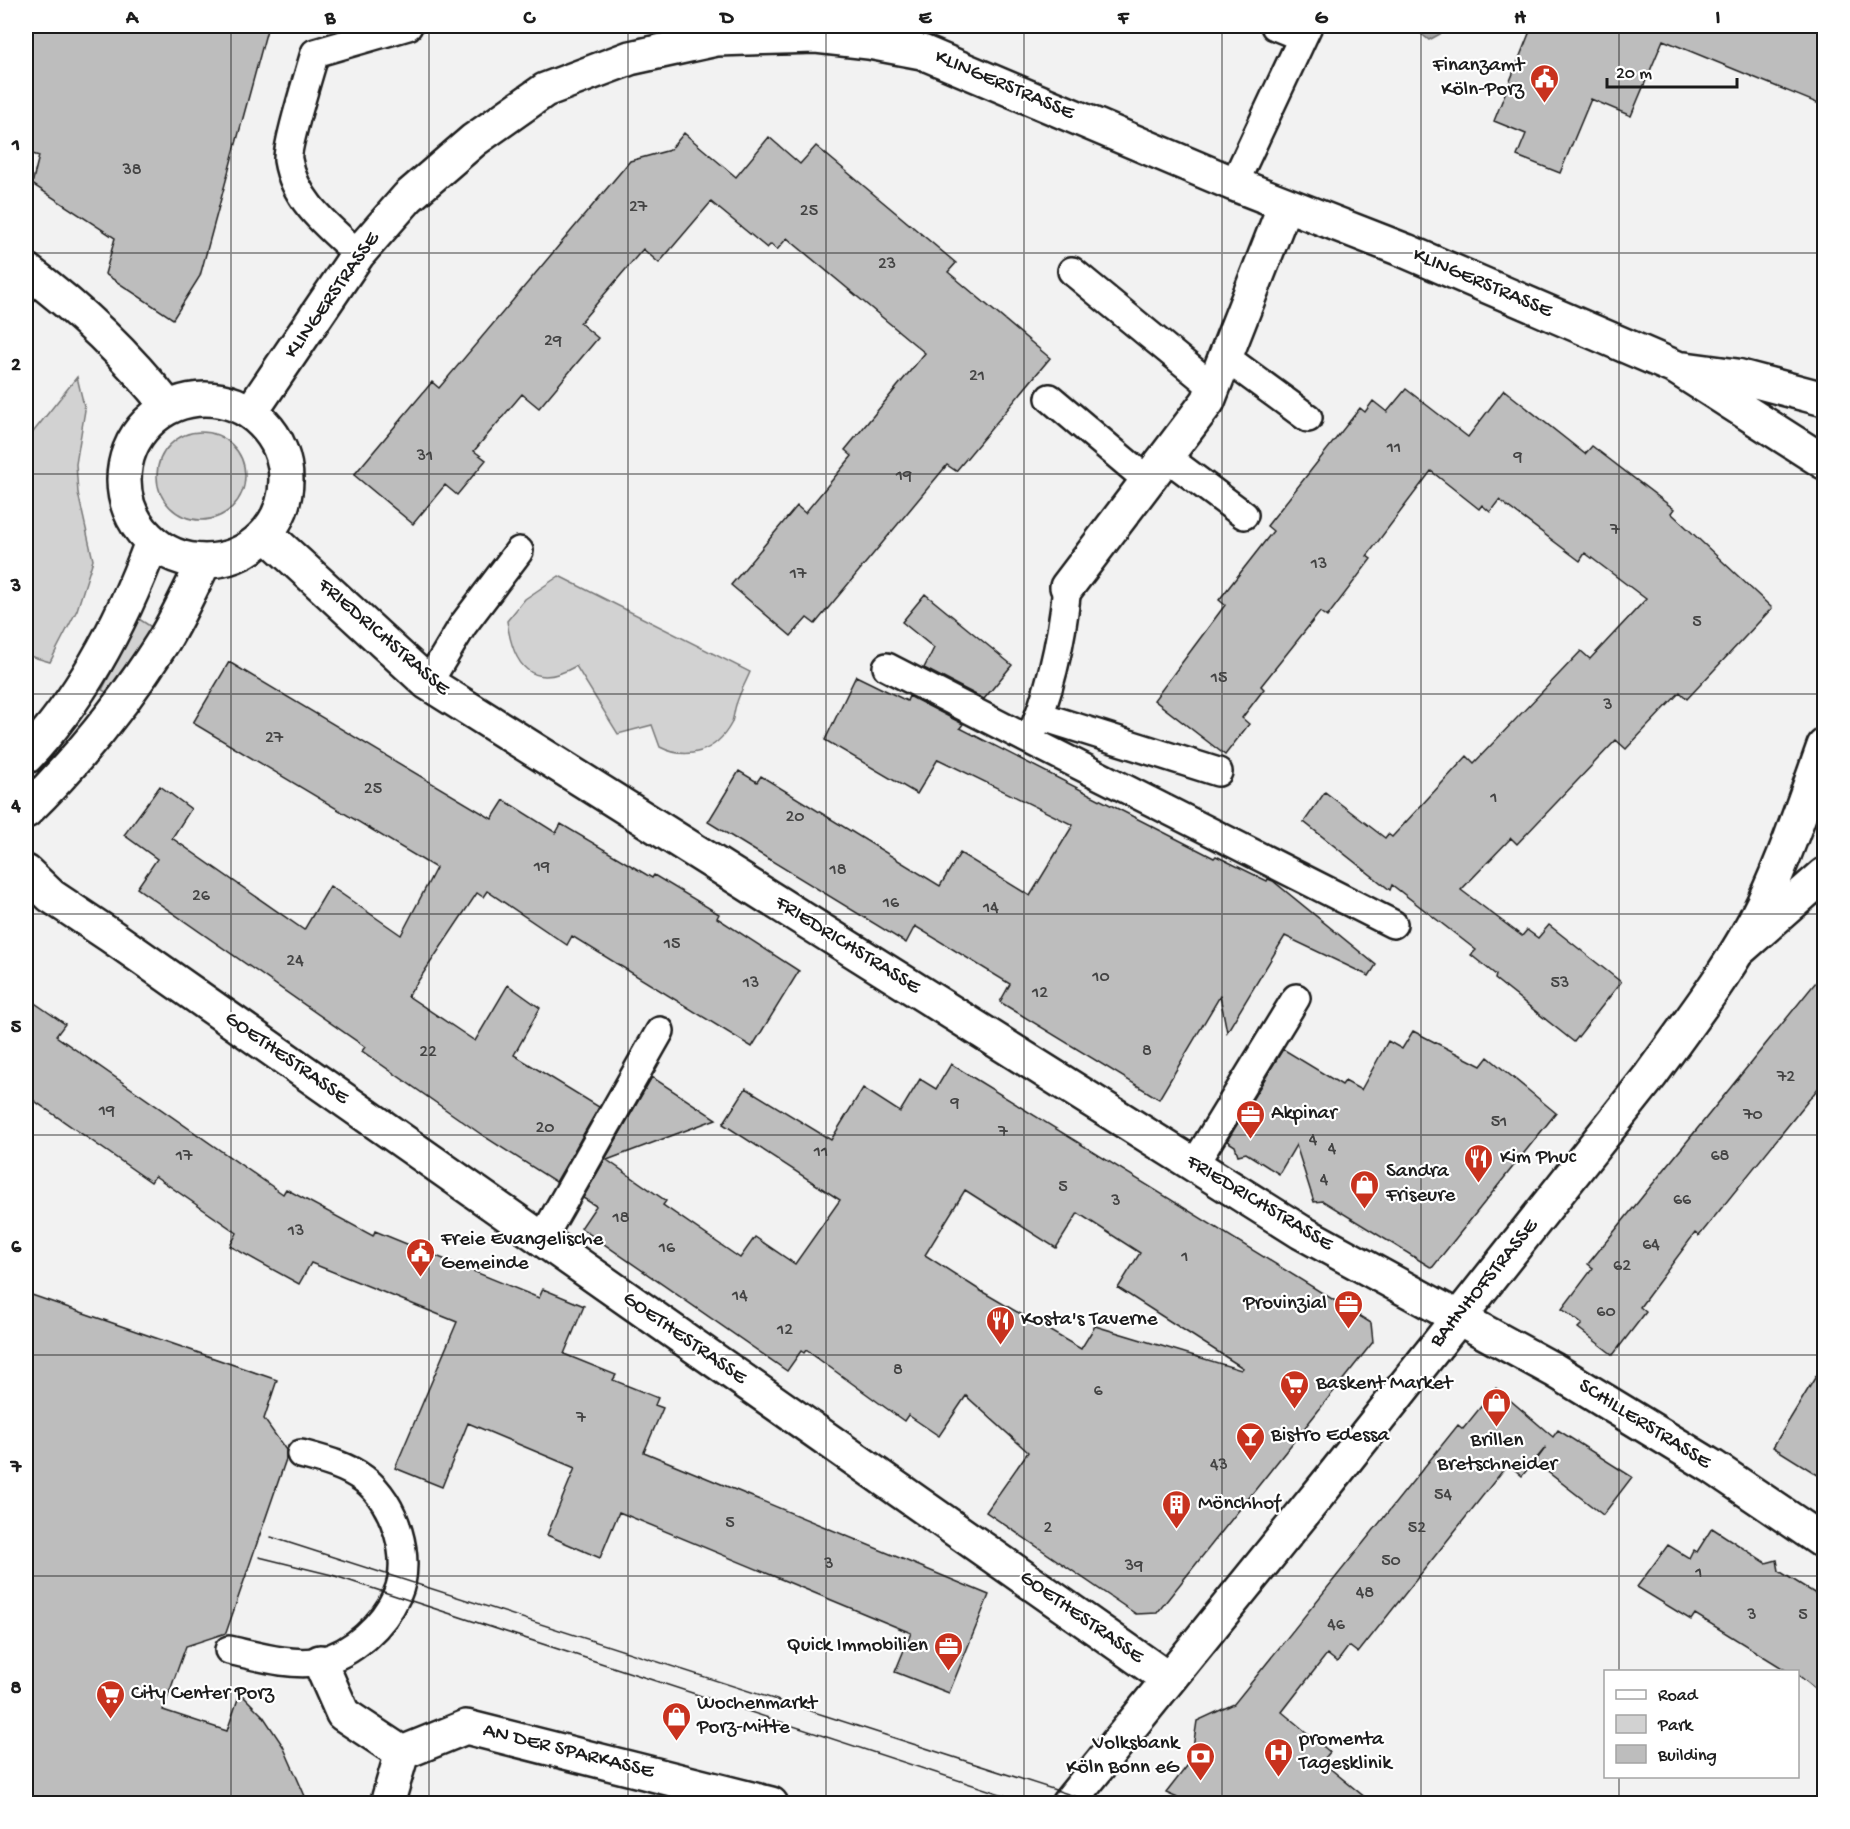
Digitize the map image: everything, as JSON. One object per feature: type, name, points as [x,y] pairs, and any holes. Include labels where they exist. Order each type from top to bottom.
[{"type":"street","name":"KLINGERSTRASSE","points":[[251,412],[358,254],[408,197],[474,140],[545,90],[630,58],[717,39],[872,34],[922,52],[1285,205],[1406,251],[1677,368],[1824,462]]},
{"type":"street","points":[[1067,587],[1208,401],[1285,205]]},
{"type":"street","points":[[26,270],[80,312],[140,371],[168,407]]},
{"type":"street","name":"KLINGERSTRASSE","points":[[1677,368],[1737,376],[1824,399]]},
{"type":"street","points":[[210,398],[232,403],[251,412],[266,425],[284,460],[287,479],[285,499],[277,518],[266,534],[249,549],[227,559],[204,562],[176,556],[152,542],[135,522],[125,496],[124,470],[132,445],[147,423],[168,407],[189,400],[210,398]]},
{"type":"street","name":"FRIEDRICHSTRASSE","points":[[266,534],[428,683],[1301,1232],[1458,1318]]},
{"type":"street","points":[[26,757],[82,686],[120,621],[152,542]]},
{"type":"street","points":[[26,811],[68,770],[110,716],[164,640],[204,562]]},
{"type":"street","name":"BAHNHOFSTRASSE","points":[[1068,1803],[1650,1076],[1735,954],[1762,905],[1787,850],[1824,746]]},
{"type":"street","name":"GOETHESTRASSE","points":[[26,872],[51,896],[1168,1679]]},
{"type":"street","name":"BAHNHOFSTRASSE","points":[[1735,954],[1824,875]]},
{"type":"street","name":"SCHILLERSTRASSE","points":[[1458,1318],[1554,1370],[1713,1467],[1824,1542]]},
{"type":"street","points":[[320,1662],[343,1714],[402,1753],[387,1803]]},
{"type":"street","name":"AN DER SPARKASSE","points":[[402,1753],[466,1727],[771,1803]]},
{"type":"lane","points":[[358,254],[310,209],[300,193],[287,158],[315,53],[408,26]]},
{"type":"lane","points":[[1234,184],[1305,32],[1275,26]]},
{"type":"lane","points":[[1072,271],[1213,387]]},
{"type":"lane","points":[[1225,357],[1308,418]]},
{"type":"lane","points":[[1050,398],[1156,468],[1244,515]]},
{"type":"lane","points":[[428,683],[464,625],[519,551]]},
{"type":"lane","points":[[1029,740],[1040,716],[1064,619],[1067,587]]},
{"type":"lane","points":[[887,667],[1393,924]]},
{"type":"lane","points":[[1040,716],[1218,772]]},
{"type":"lane","points":[[1194,1165],[1296,998]]},
{"type":"lane","points":[[542,1239],[660,1031]]},
{"type":"lane","points":[[230,1650],[275,1660],[320,1662],[364,1641],[397,1596],[402,1577],[400,1534],[390,1509],[366,1480],[342,1466],[301,1454]]},
{"type":"green space","points":[[77,377],[85,410],[76,464],[78,493],[93,560],[77,610],[50,662],[26,655],[26,441]]},
{"type":"green space","points":[[201,432],[226,439],[238,451],[245,476],[238,501],[226,513],[201,520],[176,513],[164,501],[157,476],[164,451],[176,439]]},
{"type":"green space","points":[[559,576],[750,672],[738,698],[731,724],[725,734],[700,751],[680,753],[670,751],[660,747],[652,725],[618,734],[576,666],[548,676],[536,675],[527,670],[514,651],[507,621],[525,599]]},
{"type":"green space","points":[[139,619],[153,628],[106,692],[102,690]]},
{"type":"shaded area","points":[[1411,26],[1445,26],[1442,33],[1429,40]]},
{"type":"building","points":[[26,26],[268,26],[200,276],[173,319],[105,274],[115,238],[32,184],[39,156],[26,152]]},
{"type":"building","name":"Finanzamt Köln-Porz","points":[[1532,26],[1824,26],[1824,106],[1663,40],[1631,116],[1591,99],[1560,173],[1517,156],[1526,134],[1494,121]]},
{"type":"building","points":[[684,133],[736,177],[769,137],[800,164],[816,146],[956,263],[948,272],[1050,358],[956,471],[947,465],[815,624],[807,618],[791,636],[731,585],[797,506],[805,513],[852,456],[845,450],[925,353],[787,238],[777,250],[771,244],[767,248],[711,202],[659,263],[643,249],[580,323],[598,338],[539,408],[522,394],[474,451],[486,460],[457,495],[445,485],[413,524],[354,475],[432,382],[439,388],[630,161],[670,150]]},
{"type":"building","points":[[1406,389],[1468,437],[1504,390],[1585,454],[1592,446],[1674,509],[1671,513],[1772,608],[1687,699],[1680,692],[1626,749],[1616,740],[1517,844],[1511,838],[1461,890],[1522,936],[1527,930],[1538,938],[1549,925],[1621,982],[1574,1042],[1495,979],[1496,975],[1471,955],[1476,950],[1392,885],[1390,890],[1304,822],[1325,792],[1385,838],[1388,834],[1392,837],[1467,756],[1474,763],[1581,651],[1590,659],[1646,599],[1585,553],[1580,561],[1499,500],[1490,512],[1482,505],[1479,509],[1431,471],[1367,556],[1371,559],[1327,617],[1320,612],[1261,686],[1264,689],[1242,718],[1249,724],[1225,755],[1154,700],[1225,605],[1219,600],[1273,531],[1267,526],[1360,408],[1365,412],[1373,401],[1387,412]]},
{"type":"building","points":[[925,594],[1012,665],[984,699],[924,668],[934,648],[902,622]]},
{"type":"building","points":[[229,662],[492,819],[504,800],[556,833],[561,824],[652,878],[654,875],[719,914],[717,918],[799,971],[752,1047],[572,936],[567,945],[487,891],[483,897],[477,893],[408,996],[475,1041],[508,985],[540,1008],[514,1055],[599,1107],[556,1182],[485,1137],[362,1051],[365,1047],[137,888],[157,859],[124,835],[160,786],[191,809],[172,838],[304,930],[330,886],[401,935],[436,868],[193,723]]},
{"type":"building","points":[[856,676],[907,701],[909,696],[963,724],[960,728],[1214,858],[1216,856],[1267,881],[1268,879],[1273,881],[1376,965],[1369,976],[1285,936],[1227,1032],[1220,996],[1159,1099],[1000,1002],[1010,984],[915,926],[906,943],[708,822],[739,771],[757,782],[761,776],[940,886],[960,853],[1030,896],[1073,825],[938,759],[917,794],[825,740]]},
{"type":"building","points":[[1824,972],[1824,1081],[1699,1236],[1695,1233],[1640,1307],[1646,1312],[1613,1355],[1578,1328],[1582,1324],[1562,1309],[1593,1268],[1588,1264]]},
{"type":"building","points":[[26,997],[65,1024],[56,1036],[283,1194],[286,1189],[373,1236],[375,1231],[539,1298],[543,1289],[584,1306],[564,1354],[616,1375],[613,1380],[658,1398],[655,1405],[663,1408],[644,1452],[989,1595],[949,1693],[895,1672],[911,1633],[619,1512],[600,1558],[547,1535],[575,1468],[468,1423],[442,1487],[395,1468],[457,1322],[311,1263],[299,1284],[230,1246],[237,1233],[155,1176],[151,1182],[26,1095]]},
{"type":"building","points":[[1413,1031],[1481,1066],[1488,1057],[1556,1113],[1432,1268],[1323,1201],[1314,1202],[1296,1145],[1279,1174],[1246,1153],[1238,1155],[1235,1146],[1227,1141],[1283,1049],[1342,1085],[1345,1081],[1361,1090],[1388,1041],[1402,1049]]},
{"type":"building","points":[[951,1064],[1371,1323],[1373,1342],[1157,1613],[1136,1614],[986,1512],[1028,1452],[966,1396],[939,1436],[908,1415],[904,1421],[806,1350],[804,1353],[801,1351],[787,1371],[581,1228],[596,1206],[583,1198],[652,1077],[716,1119],[607,1160],[666,1201],[663,1205],[740,1258],[755,1237],[795,1264],[840,1200],[723,1124],[746,1088],[831,1140],[863,1088],[900,1112],[920,1079],[936,1089]],"holes":[[[965,1190],[1056,1248],[1078,1213],[1140,1253],[1118,1288],[1243,1368],[1241,1370],[1095,1326],[1081,1349],[981,1291],[925,1255]]]},
{"type":"building","name":"City Center Porz","points":[[26,1293],[277,1380],[264,1419],[286,1450],[286,1459],[226,1633],[186,1646],[163,1710],[227,1731],[240,1693],[263,1716],[283,1746],[308,1803],[26,1803]]},
{"type":"building","points":[[1824,1363],[1824,1479],[1773,1447]]},
{"type":"building","points":[[1496,1388],[1553,1437],[1558,1430],[1632,1477],[1603,1515],[1535,1462],[1546,1447],[1522,1476],[1508,1464],[1358,1653],[1349,1646],[1337,1662],[1327,1654],[1282,1712],[1330,1752],[1322,1762],[1372,1803],[1189,1803],[1166,1793],[1191,1761],[1197,1721],[1234,1704],[1458,1425],[1463,1429]]},
{"type":"building","points":[[1712,1528],[1766,1563],[1777,1560],[1779,1571],[1824,1599],[1824,1696],[1799,1676],[1799,1670],[1785,1670],[1695,1614],[1691,1620],[1637,1587],[1668,1545],[1689,1558],[1693,1550],[1697,1552]]},
{"type":"tram line","points":[[271,1537],[1099,1804]]},
{"type":"tram line","points":[[259,1557],[332,1575],[1031,1804]]},
{"type":"place","name":"Finanzamt Köln-Porz","points":[[1545,104]]},
{"type":"place","name":"Akpinar","points":[[1250,1140]]},
{"type":"place","name":"Kim Phuc","points":[[1479,1184]]},
{"type":"place","name":"Sandra Friseure","points":[[1365,1210]]},
{"type":"place","name":"Freie Evangelische Gemeinde","points":[[420,1278]]},
{"type":"place","name":"Provinzial","points":[[1348,1330]]},
{"type":"place","name":"Kosta's Taverne","points":[[1000,1346]]},
{"type":"place","name":"Baskent Market","points":[[1295,1410]]},
{"type":"place","name":"Brillen Bretschneider","points":[[1497,1428]]},
{"type":"place","name":"Bistro Edessa","points":[[1250,1462]]},
{"type":"place","name":"Mönchhof","points":[[1177,1530]]},
{"type":"place","name":"Quick Immobilien","points":[[949,1672]]},
{"type":"place","name":"City Center Porz","points":[[110,1720]]},
{"type":"place","name":"Wochenmarkt Porz-Mitte","points":[[676,1742]]},
{"type":"place","name":"promenta Tagesklinik","points":[[1278,1778]]},
{"type":"place","name":"Volksbank Köln Bonn eG","points":[[1200,1782]]}]
